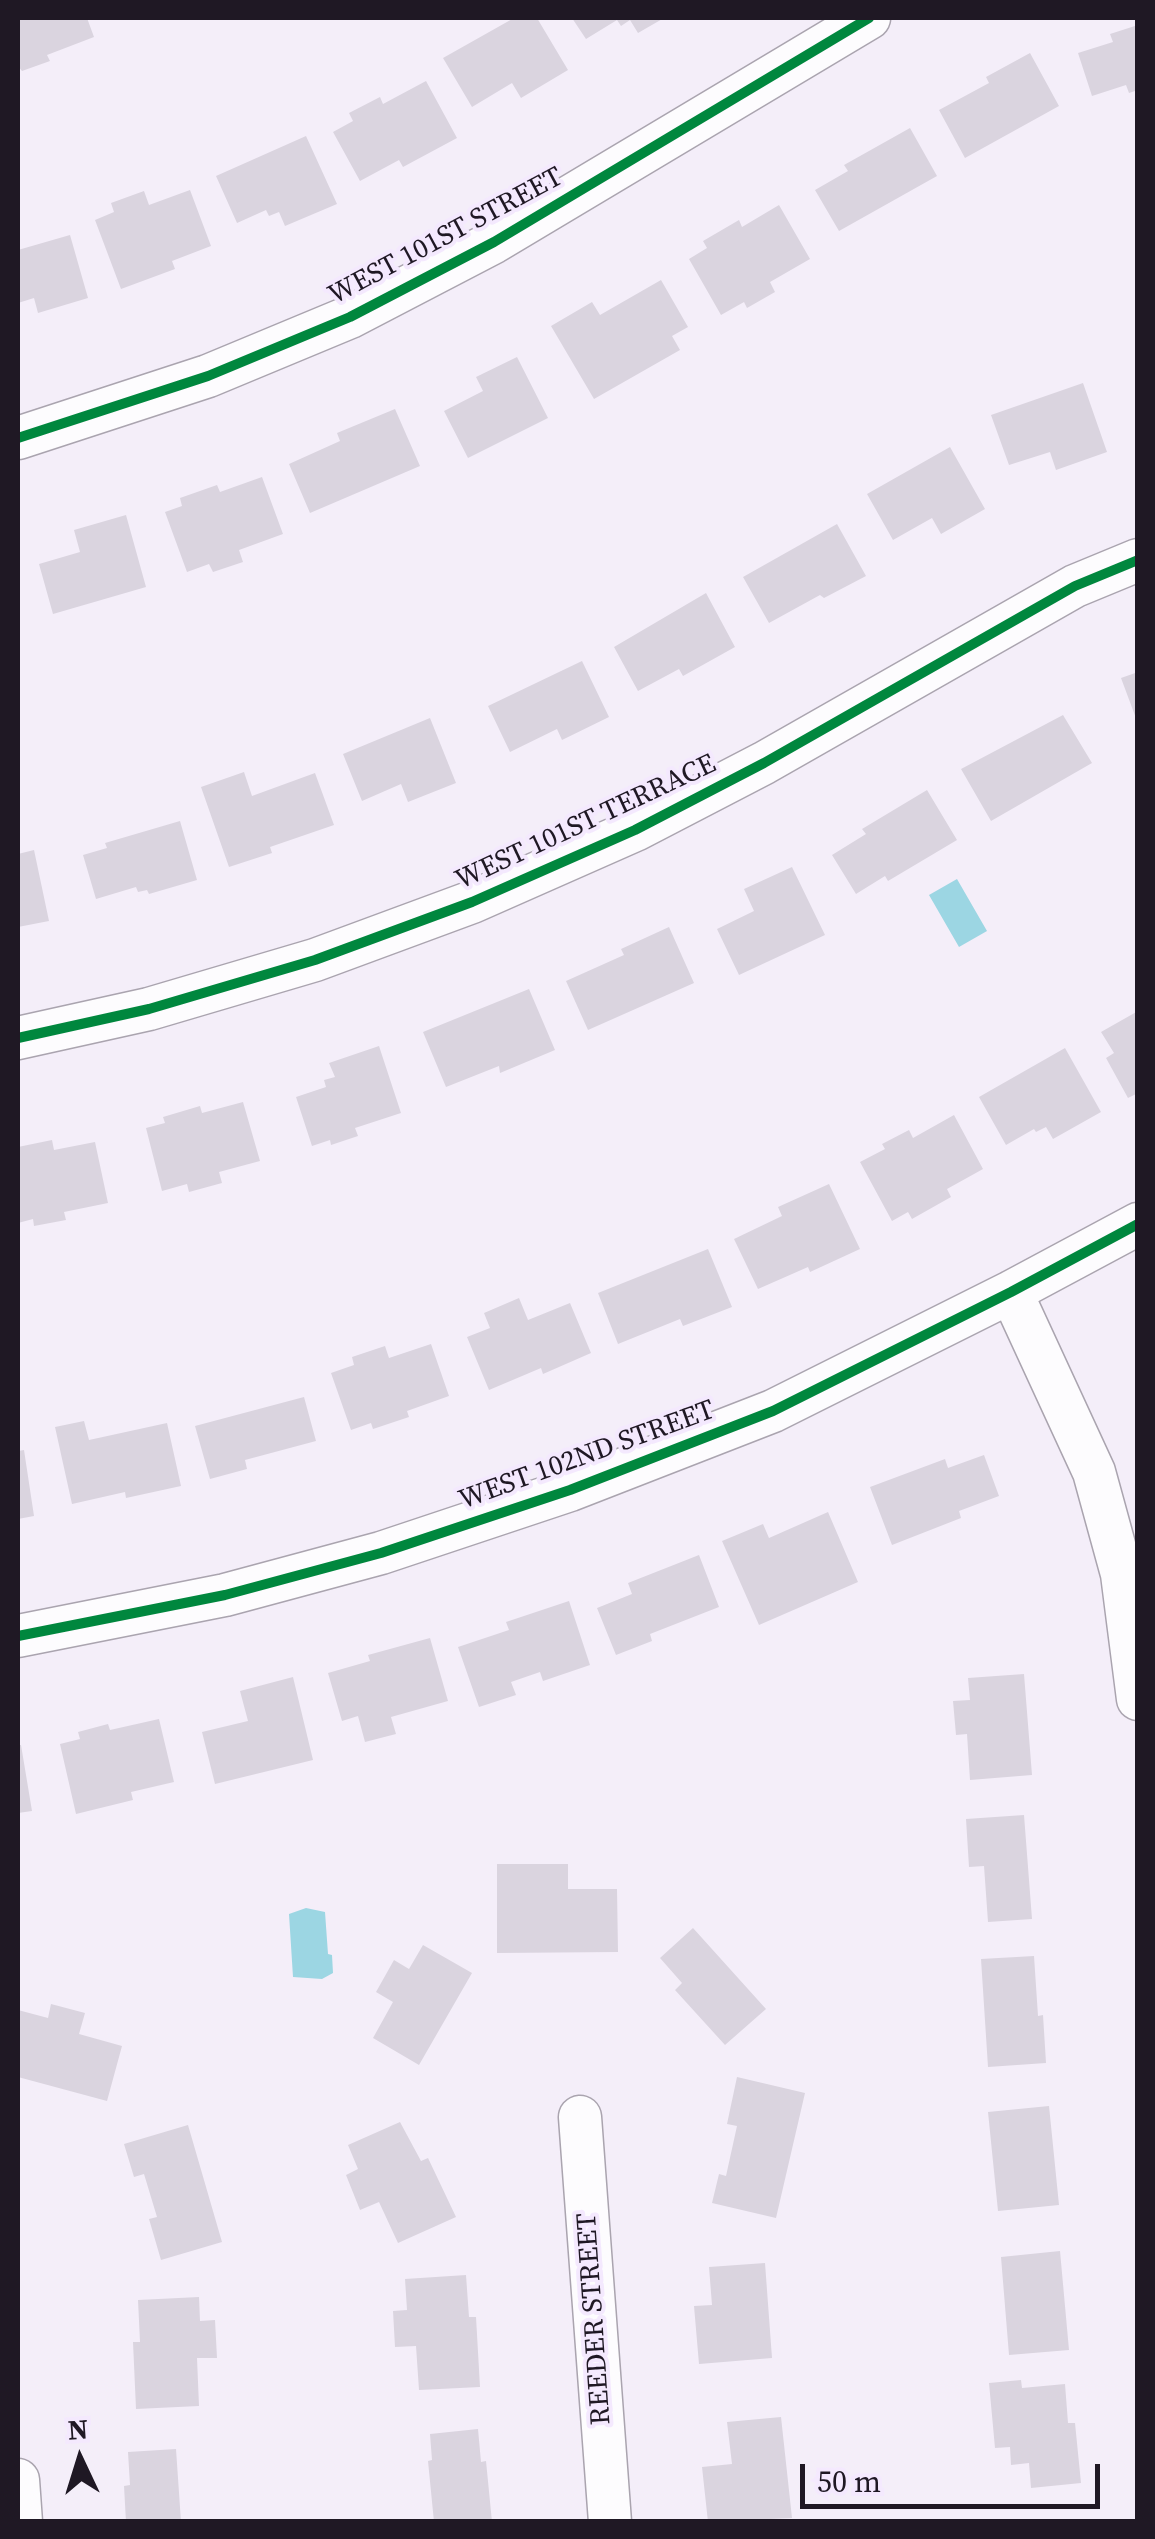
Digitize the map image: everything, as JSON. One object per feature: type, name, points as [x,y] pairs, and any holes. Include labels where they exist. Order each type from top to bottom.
[{"type":"street","name":"WEST 101ST STREET","points":[[18,438],[208,376],[350,317],[494,242],[869,18]]},
{"type":"street","name":"WEST 101ST TERRACE","points":[[18,1038],[149,1009],[316,960],[472,902],[651,821],[764,763],[1075,586],[1138,560]]},
{"type":"street","name":"WEST 102ND STREET","points":[[18,1636],[225,1595],[381,1553],[570,1490],[773,1411],[1138,1224]]},
{"type":"street","points":[[1011,1292],[1094,1472],[1122,1574],[1138,1699]]},
{"type":"street","name":"REEDER STREET","points":[[580,2117],[610,2522]]},
{"type":"street","points":[[18,2480],[21,2522]]},
{"type":"water","points":[[957,879],[987,931],[959,947],[929,895]]},
{"type":"water","points":[[306,1908],[325,1912],[333,1973],[322,1979],[293,1977],[289,1914]]},
{"type":"building","points":[[18,18],[87,18],[94,37],[47,55],[50,61],[22,71],[18,66]]},
{"type":"building","points":[[514,18],[537,18],[568,70],[521,98],[512,83],[472,107],[443,58]]},
{"type":"building","points":[[572,18],[664,18],[638,33],[630,20],[621,26],[617,20],[586,39]]},
{"type":"building","points":[[1138,25],[1138,90],[1129,93],[1126,85],[1092,96],[1078,53],[1113,42],[1110,34]]},
{"type":"building","points":[[1030,53],[1059,106],[965,158],[939,110],[989,83],[986,77]]},
{"type":"building","points":[[426,81],[457,138],[403,167],[399,160],[360,181],[333,132],[353,121],[349,113],[380,97],[383,104]]},
{"type":"building","points":[[910,128],[937,176],[839,231],[815,190],[848,171],[844,165]]},
{"type":"building","points":[[306,136],[337,204],[285,226],[279,212],[269,216],[266,210],[237,223],[216,176]]},
{"type":"building","points":[[190,190],[211,246],[172,261],[175,269],[121,289],[95,220],[114,212],[111,203],[144,191],[149,205]]},
{"type":"building","points":[[779,205],[810,259],[770,282],[775,292],[747,308],[744,302],[721,315],[689,259],[707,248],[703,241],[739,220],[742,227]]},
{"type":"building","points":[[70,235],[88,298],[38,313],[34,298],[18,303],[18,250]]},
{"type":"building","points":[[661,280],[688,327],[672,336],[680,350],[594,399],[551,326],[592,302],[600,315]]},
{"type":"building","points":[[517,357],[548,418],[468,458],[444,411],[483,391],[476,377]]},
{"type":"building","points":[[1083,383],[1107,452],[1056,470],[1050,452],[1009,465],[991,415]]},
{"type":"building","points":[[395,409],[420,466],[310,513],[289,464],[340,441],[337,433]]},
{"type":"building","points":[[950,447],[985,509],[941,534],[932,518],[893,540],[867,494]]},
{"type":"building","points":[[262,477],[283,534],[239,550],[243,562],[213,572],[209,564],[187,572],[165,512],[182,506],[180,498],[217,485],[220,492]]},
{"type":"building","points":[[126,515],[146,587],[53,614],[39,564],[80,552],[74,530]]},
{"type":"building","points":[[837,524],[866,576],[769,623],[743,577]]},
{"type":"building","points":[[706,593],[735,647],[683,676],[679,669],[638,691],[614,647]]},
{"type":"building","points":[[582,661],[609,717],[562,740],[557,729],[510,752],[488,706]]},
{"type":"building","points":[[1138,672],[1138,721],[1137,721],[1121,678]]},
{"type":"building","points":[[1063,715],[1092,763],[991,821],[961,769]]},
{"type":"building","points":[[430,718],[456,783],[408,802],[401,784],[362,801],[343,754]]},
{"type":"building","points":[[244,772],[252,796],[315,773],[334,825],[270,847],[272,853],[229,867],[201,787]]},
{"type":"building","points":[[927,790],[957,840],[888,881],[885,876],[856,894],[832,855],[866,834],[862,829]]},
{"type":"building","points":[[180,821],[197,880],[149,894],[147,890],[138,892],[136,887],[96,899],[83,855],[107,848],[105,843]]},
{"type":"building","points":[[34,850],[49,921],[18,927],[18,854]]},
{"type":"building","points":[[792,867],[825,935],[739,975],[717,929],[754,911],[744,889]]},
{"type":"building","points":[[669,927],[694,983],[588,1030],[566,981],[624,955],[621,949]]},
{"type":"building","points":[[529,989],[555,1050],[500,1073],[499,1066],[446,1087],[423,1032]]},
{"type":"building","points":[[1138,1011],[1138,1093],[1128,1098],[1106,1058],[1114,1053],[1101,1032]]},
{"type":"building","points":[[379,1046],[401,1113],[355,1128],[358,1136],[331,1145],[330,1140],[312,1146],[296,1097],[326,1087],[324,1080],[335,1077],[329,1063]]},
{"type":"building","points":[[1065,1048],[1101,1112],[1053,1139],[1046,1127],[1036,1132],[1034,1129],[1006,1145],[979,1097]]},
{"type":"building","points":[[243,1102],[260,1161],[219,1172],[222,1183],[189,1192],[187,1184],[162,1191],[146,1128],[165,1123],[163,1117],[200,1106],[202,1113]]},
{"type":"building","points":[[954,1115],[983,1169],[947,1189],[951,1197],[912,1219],[908,1212],[892,1221],[860,1162],[885,1149],[882,1144],[909,1130],[913,1138]]},
{"type":"building","points":[[52,1140],[54,1150],[95,1142],[108,1203],[64,1212],[66,1220],[34,1226],[33,1219],[18,1223],[18,1147]]},
{"type":"building","points":[[829,1184],[860,1249],[810,1272],[808,1267],[758,1289],[734,1239],[782,1216],[778,1207]]},
{"type":"building","points":[[708,1249],[732,1307],[683,1326],[680,1319],[618,1344],[598,1293]]},
{"type":"building","points":[[519,1298],[528,1320],[570,1303],[591,1353],[543,1374],[541,1368],[489,1390],[467,1337],[490,1328],[484,1313]]},
{"type":"building","points":[[431,1344],[449,1396],[407,1411],[409,1417],[373,1429],[371,1423],[351,1430],[331,1373],[354,1365],[352,1357],[385,1346],[389,1358]]},
{"type":"building","points":[[304,1397],[316,1441],[245,1460],[247,1469],[210,1479],[195,1426]]},
{"type":"building","points":[[84,1421],[89,1440],[167,1423],[181,1486],[126,1498],[125,1492],[72,1504],[55,1427]]},
{"type":"building","points":[[24,1450],[34,1516],[18,1519],[18,1451]]},
{"type":"building","points":[[984,1455],[999,1496],[959,1511],[961,1518],[892,1545],[870,1487],[945,1459],[948,1468]]},
{"type":"building","points":[[828,1512],[858,1582],[759,1625],[722,1541],[763,1524],[769,1538]]},
{"type":"building","points":[[699,1555],[719,1607],[650,1634],[652,1641],[616,1655],[597,1608],[632,1594],[628,1583]]},
{"type":"building","points":[[569,1601],[590,1665],[543,1681],[540,1672],[511,1682],[516,1695],[479,1707],[458,1647],[509,1630],[506,1622]]},
{"type":"building","points":[[430,1638],[448,1701],[391,1717],[396,1734],[365,1742],[358,1716],[342,1721],[328,1673],[370,1661],[368,1655]]},
{"type":"building","points":[[1024,1674],[1032,1775],[970,1780],[967,1734],[956,1735],[953,1701],[970,1700],[968,1678]]},
{"type":"building","points":[[293,1677],[313,1760],[215,1784],[202,1732],[248,1721],[240,1691]]},
{"type":"building","points":[[159,1719],[174,1782],[131,1792],[133,1800],[76,1814],[60,1744],[80,1739],[78,1732],[108,1724],[110,1730]]},
{"type":"building","points":[[18,1745],[32,1811],[18,1813]]},
{"type":"building","points":[[1024,1815],[1032,1919],[988,1922],[984,1866],[969,1867],[966,1819]]},
{"type":"building","points":[[497,1864],[568,1864],[568,1889],[617,1889],[618,1952],[497,1953]]},
{"type":"building","points":[[693,1928],[766,2009],[725,2045],[675,1990],[682,1983],[660,1958]]},
{"type":"building","points":[[423,1945],[472,1973],[419,2065],[373,2038],[393,2002],[376,1992],[394,1960],[409,1969]]},
{"type":"building","points":[[1034,1956],[1046,2063],[988,2067],[981,1959]]},
{"type":"building","points":[[51,2004],[85,2013],[79,2034],[122,2046],[107,2101],[18,2077],[18,2010],[48,2018]]},
{"type":"building","points":[[737,2077],[805,2093],[776,2218],[712,2203],[719,2174],[726,2176],[737,2126],[727,2124]]},
{"type":"building","points":[[1049,2106],[1059,2205],[998,2211],[988,2112]]},
{"type":"building","points":[[400,2122],[421,2161],[428,2158],[456,2217],[398,2243],[379,2202],[360,2210],[346,2175],[358,2169],[348,2145]]},
{"type":"building","points":[[188,2125],[222,2242],[161,2260],[149,2219],[157,2217],[144,2174],[134,2177],[124,2144]]},
{"type":"building","points":[[1060,2251],[1069,2350],[1009,2355],[1001,2257]]},
{"type":"building","points":[[765,2263],[772,2358],[699,2364],[694,2306],[712,2305],[709,2267]]},
{"type":"building","points":[[466,2275],[469,2317],[476,2317],[480,2387],[419,2390],[416,2346],[395,2347],[393,2311],[407,2310],[405,2279]]},
{"type":"building","points":[[199,2297],[200,2321],[215,2320],[217,2358],[197,2358],[199,2406],[136,2409],[133,2342],[140,2342],[138,2300]]},
{"type":"building","points":[[1021,2380],[1022,2388],[1065,2384],[1068,2423],[1075,2423],[1081,2483],[1031,2488],[1029,2463],[1011,2465],[1010,2447],[995,2448],[989,2383]]},
{"type":"building","points":[[781,2417],[792,2518],[708,2522],[702,2467],[732,2464],[727,2422]]},
{"type":"building","points":[[478,2429],[481,2462],[486,2461],[492,2522],[434,2522],[428,2461],[432,2460],[430,2434]]},
{"type":"building","points":[[176,2449],[181,2522],[126,2522],[124,2486],[130,2485],[128,2452]]},
{"type":"cycle path","points":[[18,438],[208,376],[350,317],[494,242],[869,18]]},
{"type":"cycle path","points":[[18,1038],[149,1009],[315,960],[472,902],[635,830],[764,763],[1075,586],[1138,560]]},
{"type":"cycle path","points":[[18,1636],[225,1595],[381,1553],[570,1490],[773,1411],[1138,1224]]}]
